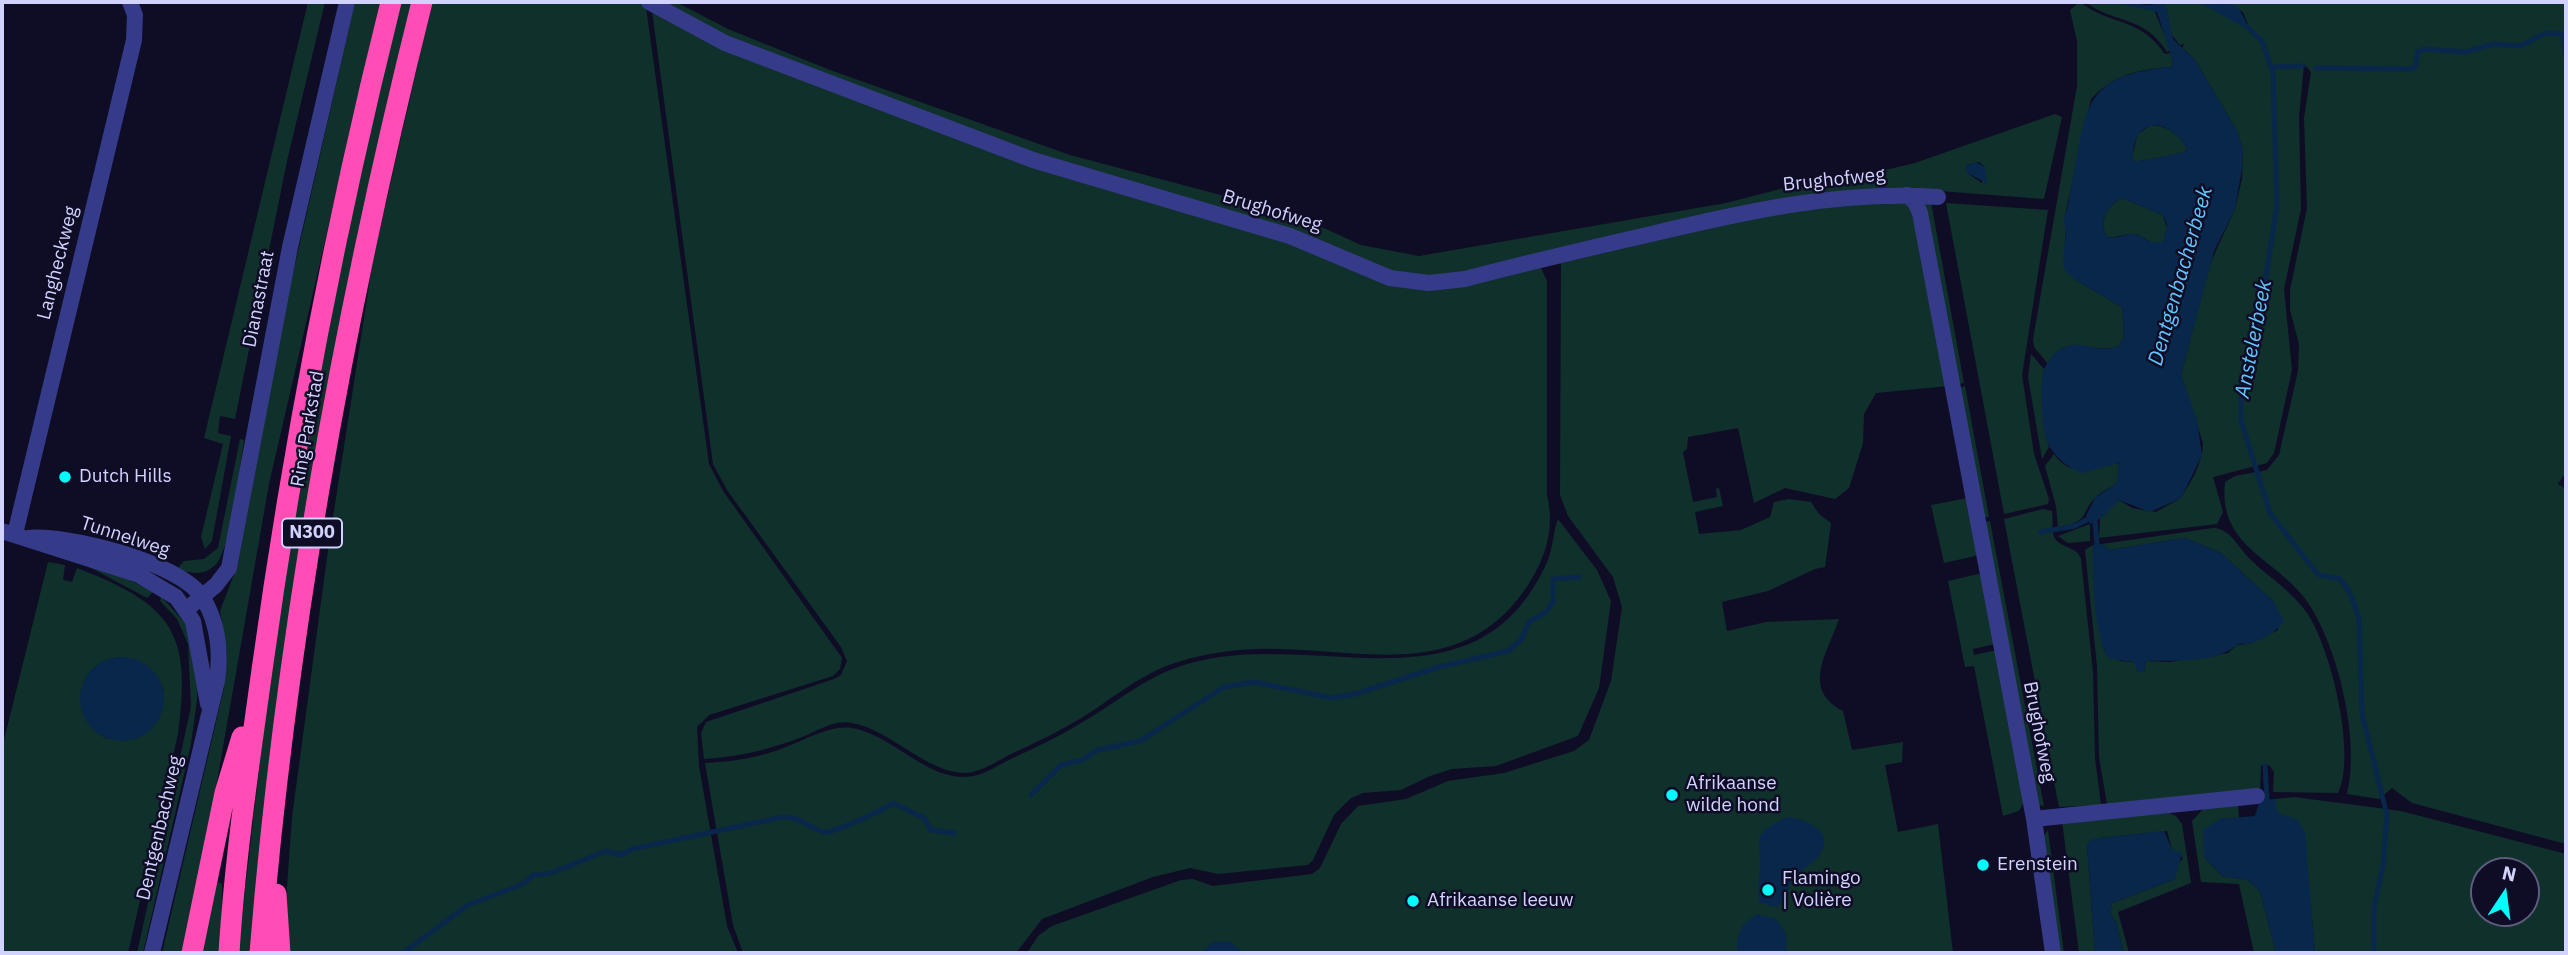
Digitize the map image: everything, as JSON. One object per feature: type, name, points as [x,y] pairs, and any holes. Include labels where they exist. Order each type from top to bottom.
[{"type":"highway","name":"Ring Parkstad","points":[[229,953],[243,811],[289,487],[319,319],[391,2]]},
{"type":"highway","name":"Ring Parkstad","points":[[260,953],[272,832],[319,491],[377,188],[422,2]]},
{"type":"highway","name":"N300","points":[[192,953],[225,793],[260,679]]},
{"type":"highway","name":"N300","points":[[272,832],[279,953]]},
{"type":"street","name":"Langheckweg","points":[[15,535],[134,40],[135,15],[130,2]]},
{"type":"street","name":"Dianastraat","points":[[202,596],[222,578],[232,556],[290,247],[346,2]]},
{"type":"street","name":"Brughofweg","points":[[649,2],[725,43],[988,145],[1056,168],[1290,236],[1390,278],[1408,282],[1437,283],[1465,279],[1764,209],[1826,199],[1907,195],[1938,197]]},
{"type":"street","name":"Brughofweg","points":[[1907,195],[1915,202],[1920,213],[2034,819],[2053,953]]},
{"type":"street","name":"Tunnelweg","points":[[15,535],[47,536],[138,559],[190,584],[202,596]]},
{"type":"street","name":"Tunnelweg","points":[[15,535],[45,547],[139,575],[176,597],[187,609]]},
{"type":"street","points":[[187,609],[202,596]]},
{"type":"street","name":"Dentgenbachweg","points":[[152,953],[217,681],[220,655],[212,616],[202,596]]},
{"type":"street","name":"Dentgenbachweg","points":[[187,609],[199,641],[209,712]]},
{"type":"street","points":[[2034,819],[2257,796]]},
{"type":"green space","points":[[308,2],[325,2],[287,161],[235,419],[220,416],[218,433],[231,436],[212,541],[205,549],[201,537],[223,444],[204,438]]},
{"type":"green space","points":[[355,2],[380,2],[269,484],[187,953],[162,953],[224,688],[227,651],[220,611],[238,564],[286,304]]},
{"type":"green space","points":[[399,2],[412,2],[360,231],[252,953],[238,953],[278,605],[331,302]]},
{"type":"green space","points":[[432,2],[639,2],[646,7],[709,464],[723,491],[842,658],[840,669],[833,676],[709,715],[697,727],[699,766],[727,926],[738,953],[286,953],[284,929],[292,817],[329,543],[373,260]]},
{"type":"green space","points":[[659,2],[676,2],[728,29],[830,70],[1070,155],[1247,202],[1326,229],[1361,245],[1419,256],[1726,203],[1788,187],[1826,184],[1915,163],[2055,114],[2062,117],[2044,199],[1913,189],[1455,275],[1408,276],[1046,159],[705,27]],"holes":[[[1979,162],[1985,167],[1982,183],[1967,173],[1967,165]]]},
{"type":"green space","points":[[2080,2],[2144,33],[2165,54],[2170,53],[2173,62],[2171,67],[2148,69],[2118,79],[2091,99],[2064,220],[2064,265],[2077,281],[2122,307],[2124,336],[2119,346],[2108,348],[2072,345],[2056,353],[2048,364],[2034,347],[2033,339],[2077,86],[2077,41],[2070,10]]},
{"type":"green space","points":[[2085,2],[2113,2],[2154,10],[2171,50],[2167,52],[2158,40],[2139,26]]},
{"type":"green space","points":[[2165,2],[2204,3],[2250,30],[2243,12],[2224,2],[2566,2],[2566,472],[2558,484],[2566,489],[2566,844],[2412,803],[2392,788],[2379,799],[2347,794],[2351,772],[2348,719],[2336,664],[2326,638],[2303,596],[2250,548],[2230,521],[2225,503],[2225,482],[2235,476],[2267,470],[2279,455],[2298,371],[2299,344],[2290,310],[2290,290],[2307,208],[2304,118],[2311,72],[2304,64],[2299,117],[2301,209],[2284,289],[2292,370],[2274,453],[2267,463],[2213,477],[2223,512],[2217,524],[2099,538],[2100,518],[2119,500],[2132,508],[2156,512],[2181,498],[2195,474],[2203,443],[2181,375],[2210,264],[2235,209],[2242,179],[2243,150],[2237,131],[2195,60],[2182,47],[2185,44],[2180,45],[2171,34]]},
{"type":"green space","points":[[652,11],[688,31],[1295,245],[1379,280],[1541,268],[1547,281],[1547,495],[1550,519],[1544,553],[1528,585],[1501,617],[1471,638],[1439,649],[1404,654],[1236,650],[1166,666],[1142,678],[1059,731],[973,772],[943,769],[882,734],[845,722],[763,750],[704,759],[701,733],[706,722],[834,679],[841,675],[847,661],[841,647],[727,490],[713,464]]},
{"type":"green space","points":[[2151,125],[2173,132],[2187,151],[2135,161],[2132,156],[2138,134]]},
{"type":"green space","points":[[2122,198],[2163,215],[2167,228],[2163,242],[2150,242],[2133,234],[2107,237],[2103,225],[2106,214],[2112,205]]},
{"type":"green space","points":[[1903,201],[1911,206],[1948,386],[1876,393],[1864,414],[1863,443],[1849,488],[1835,499],[1785,488],[1754,503],[1738,428],[1688,437],[1687,449],[1683,452],[1693,502],[1717,497],[1716,489],[1719,488],[1723,506],[1695,512],[1699,534],[1741,530],[1770,517],[1774,502],[1789,499],[1811,502],[1819,514],[1831,523],[1825,567],[1768,591],[1722,602],[1727,631],[1766,622],[1839,619],[1821,670],[1823,692],[1830,702],[1843,711],[1852,750],[1903,742],[1902,762],[1885,765],[1898,832],[1938,824],[1953,953],[1027,953],[1038,936],[1052,926],[1181,880],[1193,879],[1213,886],[1312,874],[1320,868],[1341,824],[1358,806],[1406,799],[1448,781],[1504,773],[1574,751],[1589,740],[1611,681],[1622,607],[1613,577],[1568,516],[1560,495],[1561,263],[1788,210]]},
{"type":"green space","points":[[1931,202],[1964,383],[1958,384],[1923,203]]},
{"type":"green space","points":[[1946,203],[2048,210],[2022,375],[2034,454],[2049,499],[2048,504],[2004,514]]},
{"type":"green space","points":[[2031,354],[2044,369],[2044,428],[2049,447],[2042,459],[2028,377]]},
{"type":"green space","points":[[1965,386],[1989,517],[1983,517],[1959,388]]},
{"type":"green space","points":[[240,439],[244,440],[237,485],[231,523],[222,554],[213,567],[203,572],[193,573],[177,569],[184,561],[204,559],[218,548]]},
{"type":"green space","points":[[2054,454],[2060,462],[2075,469],[2091,469],[2116,462],[2119,465],[2117,483],[2097,496],[2081,519],[2058,527],[2056,506],[2045,466]]},
{"type":"green space","points":[[1968,498],[1978,552],[1975,556],[1944,563],[1931,505]]},
{"type":"green space","points":[[2043,509],[2052,511],[2055,539],[2076,551],[2081,559],[2093,672],[2095,758],[2101,805],[2059,807],[2057,797],[2004,519]]},
{"type":"green space","points":[[1558,519],[1597,570],[1611,601],[1599,688],[1578,736],[1496,766],[1452,769],[1401,790],[1363,793],[1351,798],[1334,815],[1313,860],[1308,865],[1218,874],[1190,868],[1153,877],[1042,919],[1016,953],[743,953],[733,925],[705,763],[755,757],[832,729],[852,728],[867,732],[941,773],[957,777],[973,776],[1062,734],[1144,683],[1178,667],[1228,656],[1280,654],[1384,658],[1433,654],[1478,640],[1517,610],[1548,560]]},
{"type":"green space","points":[[1990,521],[2044,806],[2039,805],[1984,522]]},
{"type":"green space","points":[[2090,524],[2090,541],[2068,543],[2058,536]]},
{"type":"green space","points":[[2213,528],[2225,531],[2249,558],[2294,597],[2316,629],[2332,676],[2343,729],[2345,754],[2338,793],[2273,792],[2274,772],[2269,765],[2261,765],[2260,792],[2107,804],[2099,757],[2097,666],[2085,550],[2093,545],[2094,582],[2104,651],[2120,661],[2134,662],[2144,672],[2146,661],[2170,662],[2228,653],[2237,645],[2249,644],[2278,630],[2274,602],[2221,553],[2185,538],[2110,550],[2102,544]]},
{"type":"green space","points":[[48,562],[65,565],[63,580],[72,582],[77,568],[135,595],[155,610],[169,627],[178,647],[182,671],[178,734],[128,953],[11,953],[2,950],[2,748]],"holes":[[[122,657],[158,678],[164,691],[108,739],[95,730],[86,718],[81,705],[85,679],[94,668],[106,661]]]},
{"type":"green space","points":[[82,563],[128,579],[153,592],[147,598]]},
{"type":"green space","points":[[1978,574],[1983,576],[1995,644],[1973,649],[1974,655],[1997,650],[2024,802],[2019,811],[2003,816],[1974,666],[1965,667],[1948,581]]},
{"type":"green space","points":[[161,596],[186,624],[198,675],[197,700],[191,744],[143,953],[137,953],[191,707],[188,644],[177,619],[160,601]]},
{"type":"green space","points":[[2294,797],[2401,811],[2566,854],[2566,953],[2315,953],[2312,917],[2275,799]]},
{"type":"green space","points":[[2238,802],[2239,818],[2220,819],[2204,857],[2222,876],[2248,880],[2260,891],[2276,953],[2254,953],[2239,884],[2201,882],[2192,821],[2203,809]]},
{"type":"green space","points":[[2169,813],[2176,816],[2182,824],[2191,883],[2118,912],[2129,953],[2124,953],[2116,922],[2110,913],[2112,903],[2175,879],[2177,865],[2183,858],[2172,849],[2167,831],[2099,838],[2087,846],[2095,953],[2079,953],[2062,821]]},
{"type":"green space","points":[[2048,830],[2064,953],[2057,953],[2043,837]]},
{"type":"green space","points":[[216,881],[222,884],[221,953],[201,953]]},
{"type":"water","points":[[2113,2],[2150,5],[2165,2],[2173,39],[2195,60],[2237,131],[2243,150],[2242,168],[2235,209],[2214,251],[2181,375],[2197,420],[2202,455],[2181,498],[2150,512],[2119,500],[2103,517],[2090,524],[2086,516],[2095,498],[2117,483],[2119,463],[2082,473],[2057,457],[2045,437],[2042,378],[2051,358],[2058,351],[2073,345],[2102,349],[2119,346],[2124,336],[2122,307],[2077,281],[2065,270],[2066,231],[2063,220],[2068,207],[2081,134],[2086,115],[2094,100],[2105,87],[2120,78],[2142,71],[2171,67],[2173,62],[2157,12]],"holes":[[[2157,125],[2175,134],[2187,151],[2135,161],[2132,156],[2138,135],[2146,128]],[[2122,198],[2163,215],[2167,224],[2163,242],[2150,242],[2133,234],[2107,237],[2103,225],[2106,214],[2112,205]]]},
{"type":"water","points":[[2198,2],[2224,2],[2238,7],[2251,31]]},
{"type":"water","points":[[1976,162],[1985,167],[1987,183],[1967,173],[1965,167]]},
{"type":"water","points":[[2185,538],[2221,553],[2274,602],[2284,621],[2263,638],[2248,644],[2238,644],[2217,655],[2194,660],[2146,661],[2144,672],[2138,672],[2134,662],[2110,659],[2100,638],[2097,622],[2093,545],[2102,544],[2110,550]]},
{"type":"water","points":[[122,657],[138,660],[152,669],[161,683],[164,699],[161,715],[152,729],[138,738],[122,741],[106,738],[92,729],[83,715],[80,699],[83,683],[92,669],[106,660]]},
{"type":"water","points":[[2275,799],[2278,813],[2297,819],[2305,832],[2315,953],[2276,953],[2260,891],[2248,880],[2222,876],[2204,857],[2203,830],[2220,819],[2255,816],[2260,800]]},
{"type":"water","points":[[1787,817],[1815,827],[1824,838],[1824,845],[1818,857],[1793,879],[1777,907],[1760,903],[1759,843],[1767,828]]},
{"type":"water","points":[[2164,831],[2172,849],[2182,853],[2175,879],[2112,903],[2110,913],[2116,922],[2124,953],[2095,953],[2087,846],[2091,839]]},
{"type":"water","points":[[1757,914],[1776,919],[1786,933],[1787,953],[1738,953],[1737,940],[1740,930]]},
{"type":"water","points":[[1229,941],[1244,953],[1201,953],[1213,942]]},
{"type":"waterway","name":"Anstelerbeek","points":[[2247,27],[2262,41],[2273,73],[2277,205],[2265,283],[2241,387],[2241,421],[2270,513],[2319,575],[2340,579],[2350,593],[2359,618],[2362,714],[2387,815],[2383,866],[2374,907],[2374,953]]},
{"type":"waterway","points":[[2316,68],[2411,69],[2415,67],[2418,52],[2424,49],[2465,52],[2493,44],[2520,46],[2546,33],[2566,34]]},
{"type":"waterway","points":[[2563,34],[2566,53]]},
{"type":"waterway","points":[[2270,67],[2303,66]]},
{"type":"waterway","name":"Dentgenbacherbeek","points":[[2041,532],[2075,526],[2094,516]]},
{"type":"waterway","points":[[2095,521],[2097,545]]},
{"type":"waterway","name":"Dentgenbacherbeek","points":[[1031,795],[1061,765],[1082,760],[1098,750],[1140,741],[1224,687],[1254,682],[1332,698],[1355,694],[1439,667],[1508,651],[1521,640],[1529,622],[1546,612],[1553,602],[1553,579],[1579,577]]},
{"type":"waterway","points":[[2265,766],[2267,800]]},
{"type":"waterway","name":"Dentgenbacherbeek","points":[[403,953],[468,905],[521,885],[534,875],[551,873],[606,851],[622,855],[632,849],[783,817],[795,819],[825,832],[859,820],[893,803],[924,818],[931,830],[954,833]]},
{"type":"place","name":"Dutch Hills","points":[[65,477]]},
{"type":"place","name":"Afrikaanse wilde hond","points":[[1672,795]]},
{"type":"place","name":"Erenstein","points":[[1983,865]]},
{"type":"place","name":"Flamingo | Volière","points":[[1768,890]]},
{"type":"place","name":"Afrikaanse leeuw","points":[[1413,901]]}]
